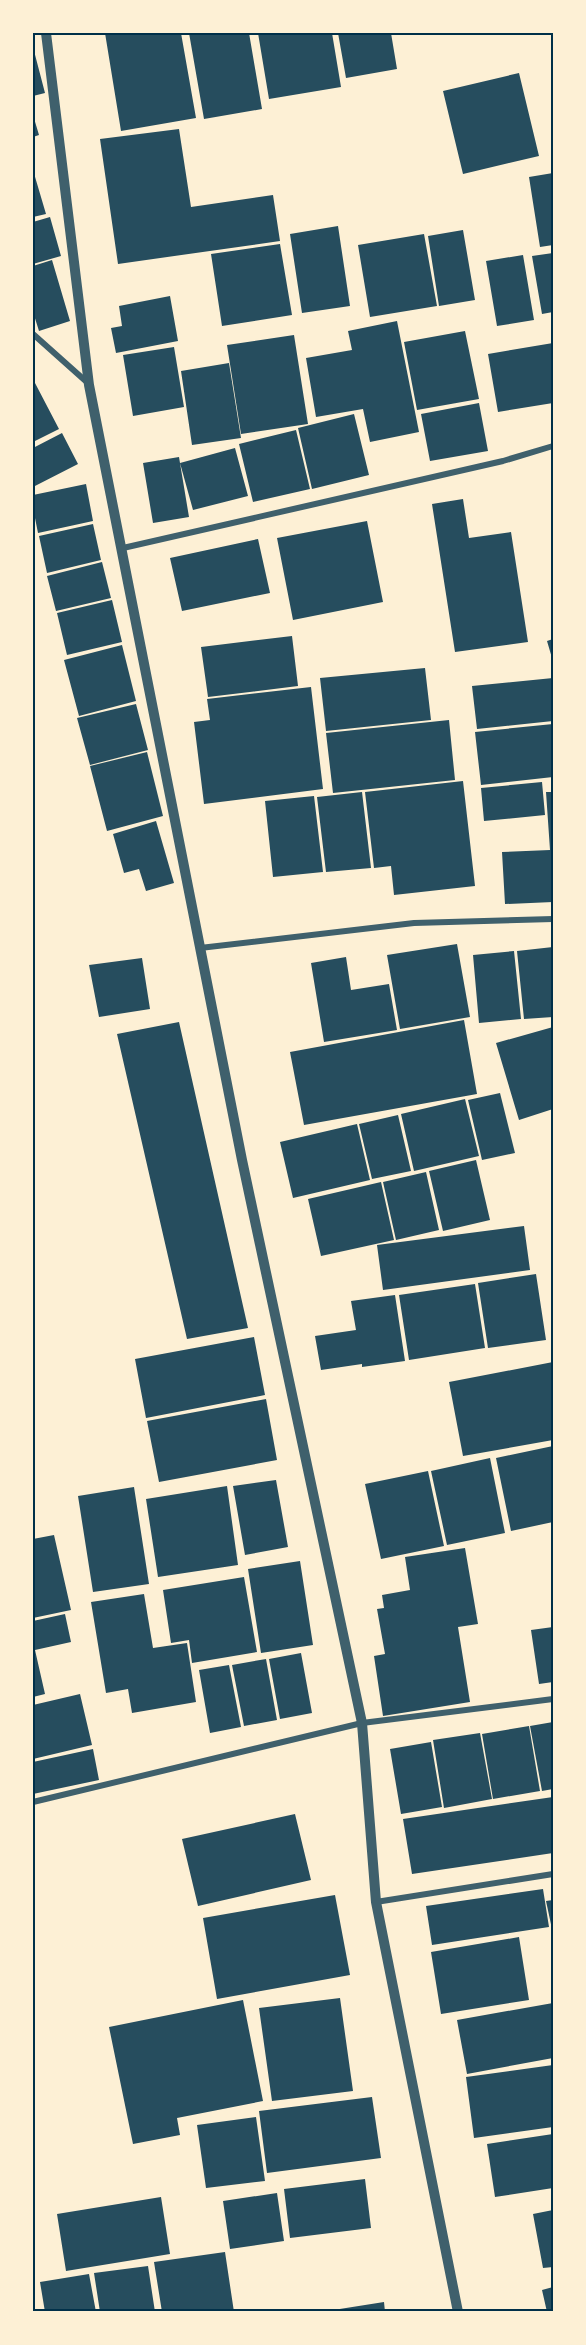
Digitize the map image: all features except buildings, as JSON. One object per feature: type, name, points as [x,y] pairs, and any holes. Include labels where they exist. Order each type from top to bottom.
[{"type":"street","points":[[46,33],[89,385],[287,1380],[363,1724],[376,1902],[458,2312]]},
{"type":"street","points":[[33,334],[89,385]]},
{"type":"street","points":[[123,548],[503,461],[553,446]]},
{"type":"street","points":[[200,948],[414,923],[553,919]]},
{"type":"street","points":[[33,1802],[363,1724],[553,1699]]},
{"type":"street","points":[[376,1902],[553,1874]]}]
